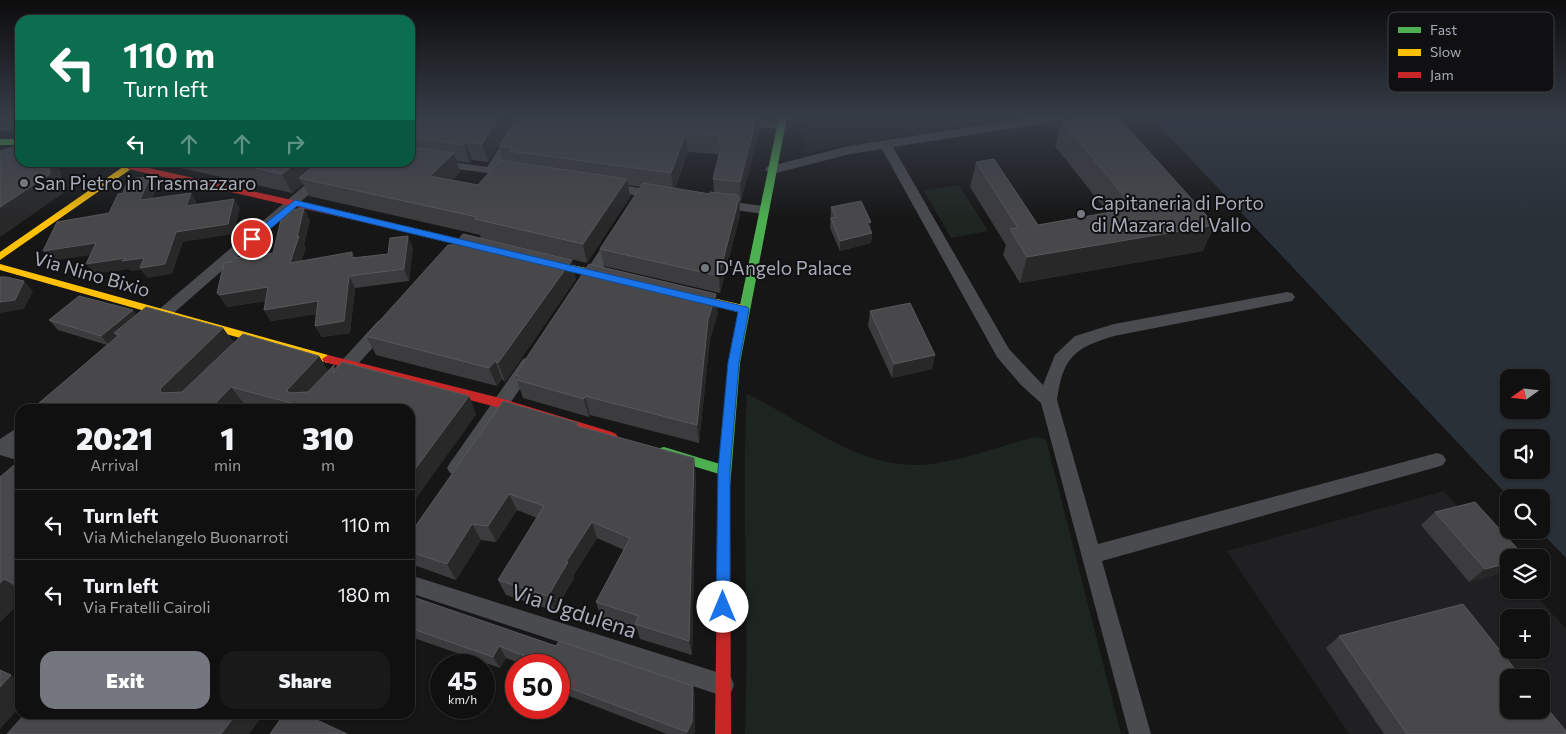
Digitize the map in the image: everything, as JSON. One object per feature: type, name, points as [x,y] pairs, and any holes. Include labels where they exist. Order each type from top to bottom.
[{"type":"street","points":[[491,171],[503,151]]},
{"type":"street","points":[[723,734],[724,470],[734,363],[743,309],[776,151]]},
{"type":"street","points":[[772,170],[844,151]]},
{"type":"street","points":[[890,151],[1003,353],[1027,381],[1049,400]]},
{"type":"street","points":[[415,161],[529,176]]},
{"type":"street","points":[[0,257],[131,167]]},
{"type":"street","points":[[142,167],[498,251]]},
{"type":"street","points":[[144,331],[295,203],[335,167]]},
{"type":"street","points":[[595,186],[670,196]]},
{"type":"street","points":[[632,208],[642,192]]},
{"type":"street","points":[[707,202],[763,210]]},
{"type":"street","points":[[576,298],[622,225]]},
{"type":"street","points":[[447,257],[460,243]]},
{"type":"street","points":[[536,260],[630,282]]},
{"type":"street","name":"Via Nino Bixio","points":[[0,267],[256,340],[500,403],[621,440]]},
{"type":"street","points":[[678,294],[743,309]]},
{"type":"street","points":[[1140,734],[1049,400],[1052,379],[1062,359],[1082,340],[1114,330],[1287,297]]},
{"type":"street","points":[[328,387],[394,314]]},
{"type":"street","points":[[242,354],[256,340]]},
{"type":"street","points":[[447,482],[541,346]]},
{"type":"street","points":[[1,448],[15,437]]},
{"type":"street","points":[[1,448],[15,452]]},
{"type":"street","points":[[649,448],[724,470]]},
{"type":"street","points":[[1091,555],[1437,460]]},
{"type":"street","name":"Via Ugdulena","points":[[415,586],[723,685]]},
{"type":"shaded area","points":[[1183,151],[1566,151],[1566,558],[1548,539],[1550,539],[1550,489],[1501,489]]},
{"type":"shaded area","points":[[959,185],[988,231],[951,238],[924,191]]},
{"type":"shaded area","points":[[747,394],[848,449],[891,463],[913,465],[941,462],[974,455],[1035,437],[1046,440],[1121,734],[745,734],[747,649],[745,436]]},
{"type":"shaded area","points":[[1444,491],[1500,554],[1500,599],[1539,599],[1548,609],[1500,609],[1500,659],[1550,659],[1550,611],[1566,629],[1566,734],[1349,734],[1227,551]]},
{"type":"pier","points":[[1181,151],[1500,490],[1500,492]]},
{"type":"building","name":"San Pietro in Trasmazzaro","points":[[0,151],[15,151],[15,167],[49,167],[50,174],[0,207]]},
{"type":"building","points":[[415,151],[441,151],[454,153],[430,176],[478,185],[500,160],[627,179],[583,244],[475,219],[477,217],[299,178],[312,167],[415,167]]},
{"type":"building","points":[[511,151],[679,151],[671,173]]},
{"type":"building","points":[[720,151],[748,151],[740,182],[713,179]]},
{"type":"building","points":[[1087,151],[1149,151],[1215,225],[1027,257],[1010,229],[1018,228],[976,162],[994,159],[1038,225],[1134,208]]},
{"type":"building","points":[[250,167],[291,167],[282,174]]},
{"type":"building","points":[[150,177],[140,200],[191,193],[186,206],[234,199],[228,224],[176,232],[165,264],[140,268],[144,258],[122,261],[126,258],[86,264],[96,243],[43,251],[57,222],[109,213],[118,194],[123,193],[128,179]]},
{"type":"building","points":[[643,183],[710,194],[710,192],[737,195],[739,198],[719,276],[600,249]]},
{"type":"building","points":[[861,201],[871,222],[867,223],[872,233],[840,241],[831,218],[836,217],[831,207]]},
{"type":"building","points":[[304,208],[297,237],[299,236],[290,263],[352,252],[352,258],[388,254],[390,238],[408,236],[404,269],[349,276],[344,321],[315,326],[318,301],[264,310],[268,287],[219,295],[217,293],[224,263],[235,261],[235,258],[273,253],[283,211]]},
{"type":"building","points":[[463,234],[572,260],[498,363],[495,361],[489,368],[366,336],[448,245],[454,245]]},
{"type":"building","points":[[589,264],[716,294],[708,320],[697,425],[585,396],[584,399],[517,380],[519,376],[515,375]]},
{"type":"building","points":[[0,277],[24,281],[15,300],[0,302]]},
{"type":"building","points":[[79,296],[133,310],[101,336],[49,320]]},
{"type":"building","points":[[910,303],[935,355],[894,364],[870,311]]},
{"type":"building","points":[[146,307],[223,328],[160,389],[161,393],[182,392],[243,334],[319,356],[287,390],[289,393],[308,392],[334,365],[333,373],[342,362],[469,396],[415,469],[415,404],[295,404],[231,387],[215,404],[38,404],[119,335],[114,333]]},
{"type":"building","points":[[503,401],[578,423],[577,426],[694,458],[689,641],[635,624],[639,616],[596,602],[630,538],[592,522],[566,562],[568,562],[548,596],[498,580],[544,506],[509,494],[488,526],[472,524],[447,564],[415,554],[415,527]]},
{"type":"building","points":[[15,464],[15,584],[4,579],[0,583],[0,477]]},
{"type":"building","points":[[1475,502],[1500,529],[1500,539],[1509,539],[1518,549],[1500,549],[1500,565],[1485,569],[1435,512]]},
{"type":"building","points":[[415,598],[556,646],[559,641],[693,686],[692,722],[687,732],[570,688],[570,654],[519,654],[499,646],[495,654],[484,654],[415,630]]},
{"type":"building","points":[[1463,604],[1500,650],[1500,659],[1507,659],[1515,669],[1500,669],[1500,719],[1550,719],[1550,712],[1566,731],[1566,734],[1407,734],[1339,636]]},
{"type":"building","points":[[0,670],[11,675],[0,687]]},
{"type":"building","points":[[20,719],[232,719],[221,734],[7,734]]},
{"type":"building","points":[[280,719],[315,719],[347,734],[270,734]]},
{"type":"traffic: fast","points":[[724,488],[734,363],[776,151]]},
{"type":"traffic: fast","points":[[664,452],[724,470]]},
{"type":"traffic: slow","points":[[0,257],[130,167]]},
{"type":"traffic: slow","points":[[350,216],[489,249]]},
{"type":"traffic: slow","points":[[543,262],[615,278]]},
{"type":"traffic: slow","points":[[0,267],[328,359]]},
{"type":"traffic: slow","points":[[687,296],[743,309]]},
{"type":"traffic: jam","points":[[131,167],[350,216]]},
{"type":"traffic: jam","points":[[328,359],[500,403],[612,437]]},
{"type":"traffic: jam","points":[[723,734],[724,488]]},
{"type":"place","name":"San Pietro in Trasmazzaro","points":[[24,183]]},
{"type":"place","name":"Capitaneria di Porto di Mazara del Vallo","points":[[1081,214]]},
{"type":"place","name":"D'Angelo Palace","points":[[705,268]]},
{"type":"route","points":[[252,239],[295,203],[743,309],[734,363],[724,470],[723,607]]}]
